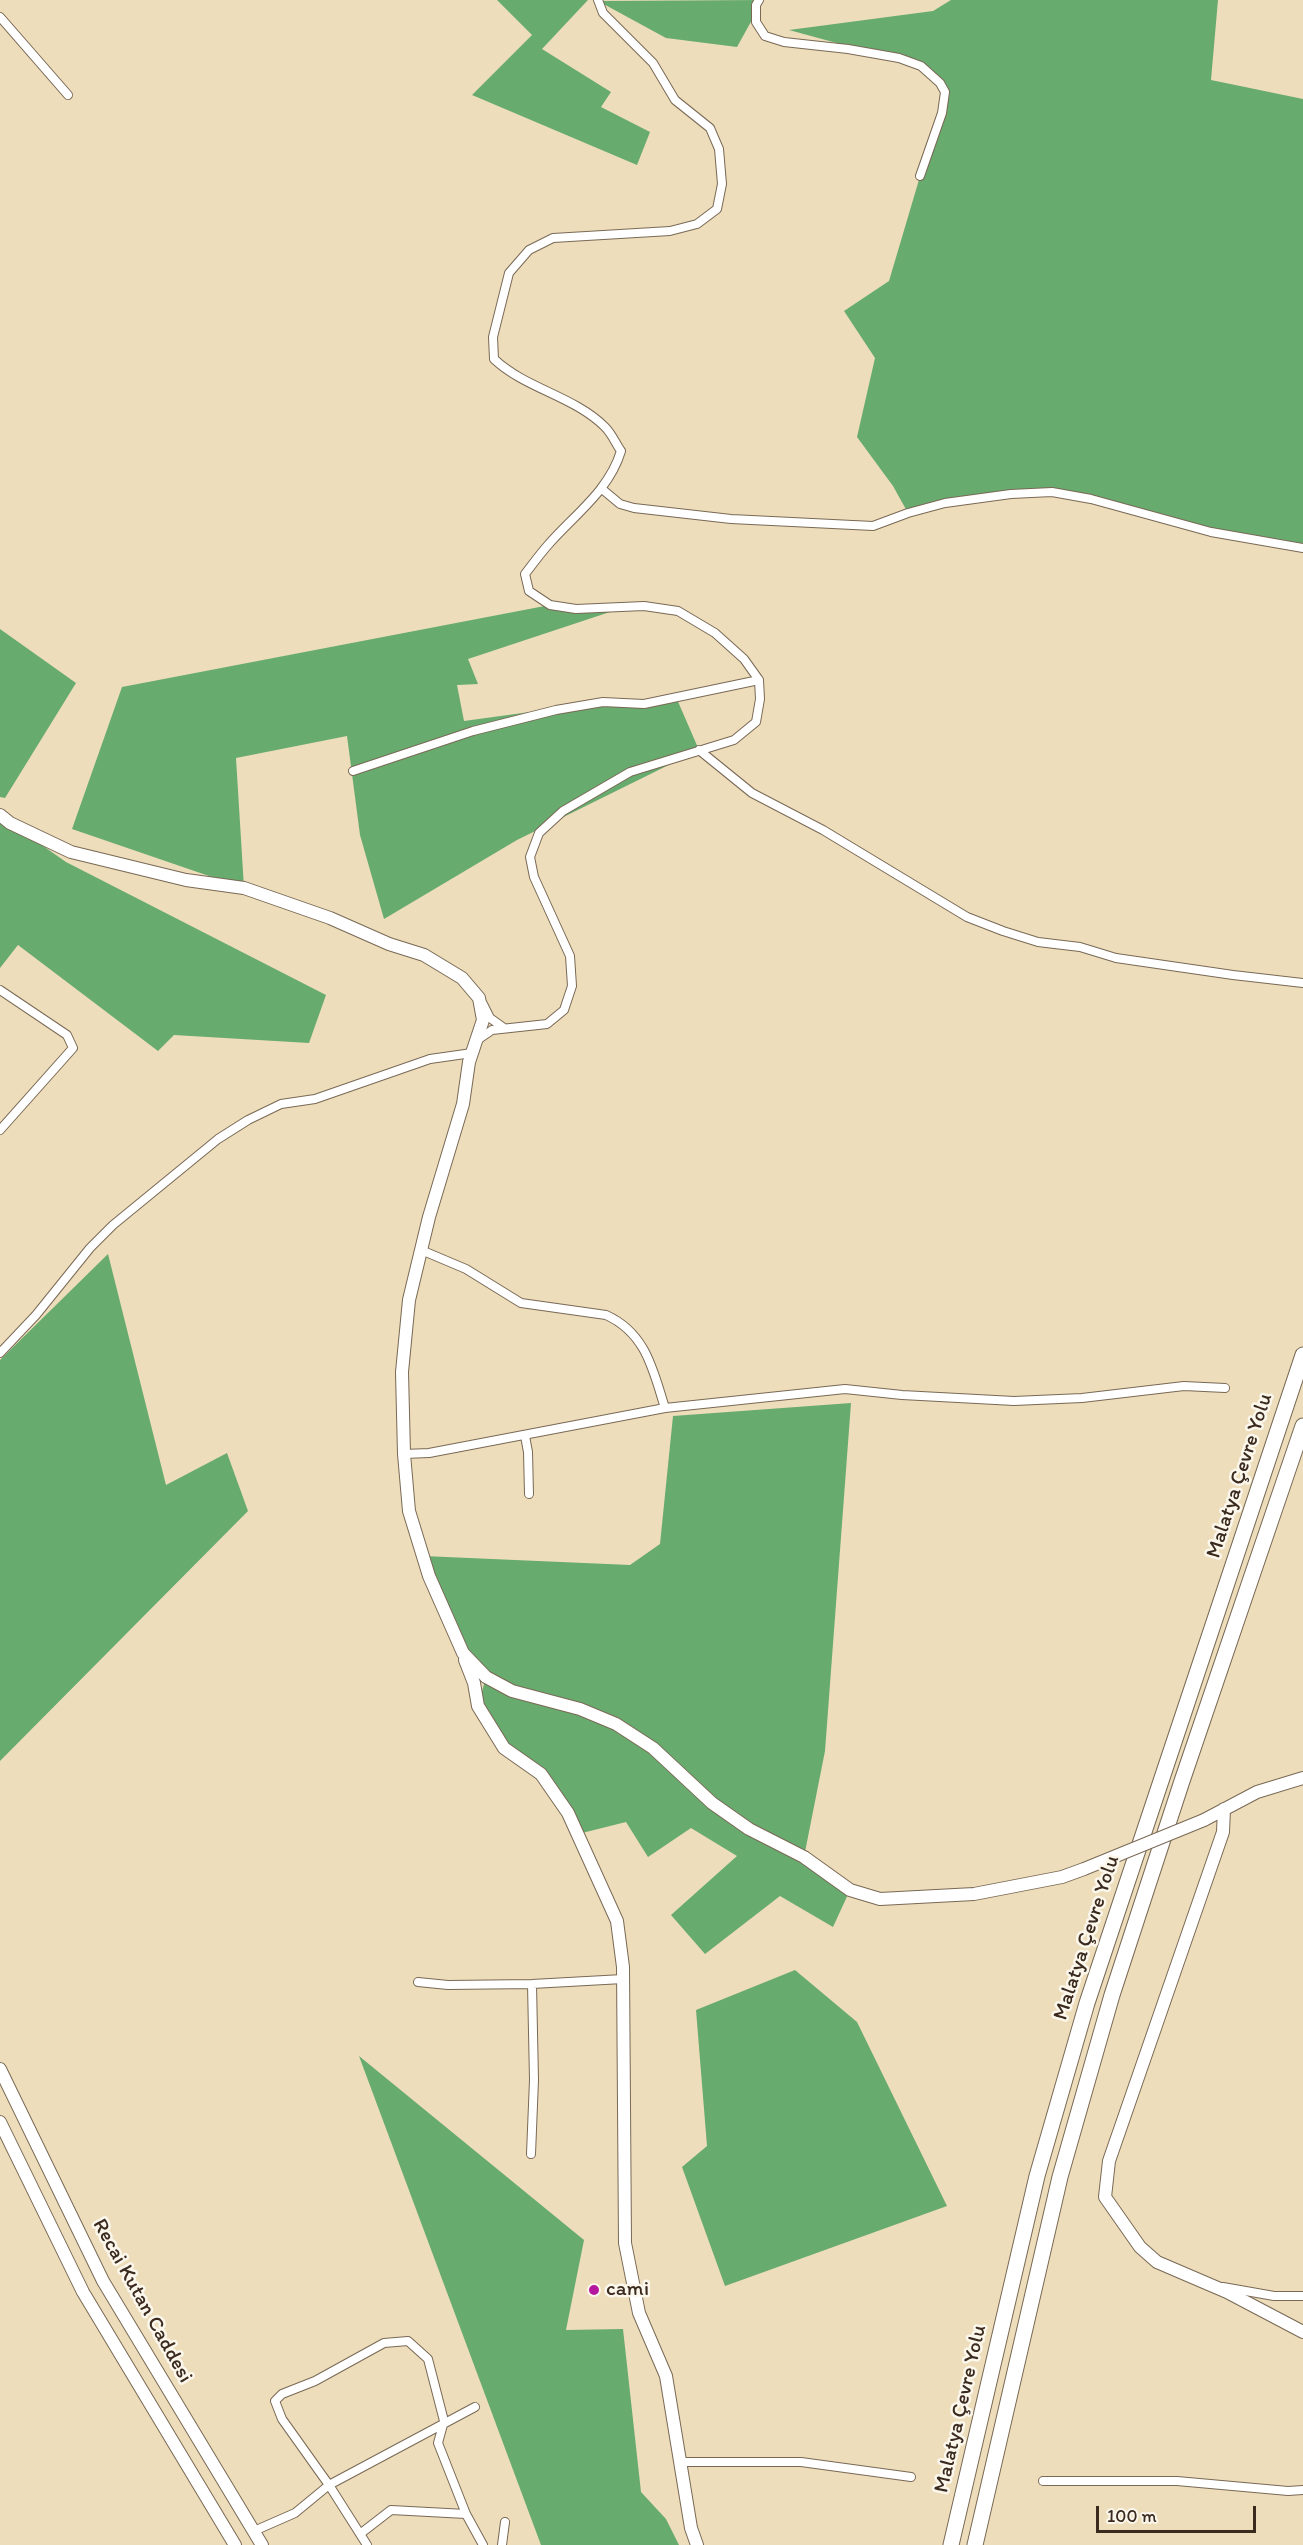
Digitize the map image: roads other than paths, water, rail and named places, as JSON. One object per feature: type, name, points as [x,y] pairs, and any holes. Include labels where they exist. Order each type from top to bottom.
[{"type":"highway","name":"Malatya Çevre Yolu","points":[[951,2545],[1036,2176],[1084,2013],[1303,1354]]},
{"type":"highway","name":"Malatya Çevre Yolu","points":[[975,2545],[1060,2177],[1112,1995],[1303,1426]]},
{"type":"street","points":[[0,1353],[36,1315],[90,1248],[113,1225],[218,1139],[238,1126],[282,1104],[315,1099],[430,1059],[474,1048],[492,1030],[547,1024],[564,1010],[573,986],[570,956],[534,878],[530,857],[539,833],[563,811],[630,772],[734,740],[756,722],[760,699],[759,680],[744,659],[715,633],[678,611],[644,606],[576,609],[550,605],[529,591],[525,574],[547,546],[602,489],[616,469],[621,451],[606,428],[580,408],[506,371],[494,359],[493,337],[509,273],[529,250],[553,238],[670,231],[697,224],[717,209],[722,184],[719,149],[710,128],[675,100],[653,63],[603,13],[598,0]]},
{"type":"street","points":[[759,0],[756,5],[756,22],[765,36],[783,42],[848,49],[899,58],[921,66],[940,83],[945,92],[942,113],[920,176]]},
{"type":"street","points":[[0,17],[68,95]]},
{"type":"street","points":[[602,489],[620,504],[634,508],[742,520],[873,526],[908,513],[945,504],[1011,494],[1052,492],[1091,498],[1211,532],[1303,548]]},
{"type":"street","points":[[353,771],[473,731],[556,710],[603,702],[644,704],[759,680]]},
{"type":"street","points":[[699,750],[752,793],[823,830],[967,917],[1038,942],[1080,947],[1116,958],[1303,983]]},
{"type":"street","points":[[0,815],[10,823],[71,852],[186,880],[244,888],[330,918],[389,944],[424,955],[462,978],[480,998],[490,1018],[504,1028]]},
{"type":"street","points":[[0,990],[67,1035],[73,1048],[0,1130]]},
{"type":"street","points":[[480,998],[483,1020],[474,1048],[463,1104],[409,1300],[402,1372],[404,1454],[410,1511],[429,1575],[474,1683],[478,1706],[504,1748],[541,1774],[568,1813],[617,1921],[623,1979],[625,2243],[639,2313],[666,2376],[692,2528],[697,2545]]},
{"type":"street","points":[[421,1250],[466,1269],[521,1303],[606,1315],[630,1328],[648,1357],[665,1408]]},
{"type":"street","points":[[404,1454],[429,1453],[665,1408],[845,1389],[902,1395],[1014,1401],[1082,1398],[1184,1386],[1225,1388]]},
{"type":"street","points":[[525,1436],[528,1452],[529,1494]]},
{"type":"street","points":[[463,1653],[486,1677],[512,1691],[580,1710],[616,1724],[653,1748],[712,1803],[749,1829],[804,1857],[850,1890],[880,1899],[974,1894],[1062,1877],[1204,1820],[1257,1792],[1303,1778]]},
{"type":"street","points":[[1224,1809],[1223,1832],[1109,2162],[1105,2198],[1140,2247],[1157,2262],[1214,2286],[1303,2332]]},
{"type":"street","points":[[418,1982],[448,1985],[532,1984],[623,1979]]},
{"type":"street","points":[[531,2154],[534,2080],[532,1984]]},
{"type":"street","name":"Recai Kutan Caddesi","points":[[0,2069],[104,2281],[262,2545]]},
{"type":"street","name":"Recai Kutan Caddesi","points":[[0,2122],[83,2292],[235,2545]]},
{"type":"street","points":[[1214,2286],[1274,2296],[1303,2296]]},
{"type":"street","points":[[367,2545],[329,2485],[282,2419],[275,2401],[282,2394],[315,2381],[384,2343],[408,2341],[428,2359],[444,2421],[438,2443],[466,2514],[483,2545]]},
{"type":"street","points":[[254,2531],[295,2513],[329,2485],[444,2421],[475,2407]]},
{"type":"street","points":[[681,2462],[801,2462],[911,2477]]},
{"type":"street","points":[[1043,2481],[1177,2481],[1288,2491],[1303,2490]]},
{"type":"street","points":[[360,2534],[391,2510],[466,2514]]},
{"type":"street","points":[[502,2545],[505,2522]]},
{"type":"place","name":"cami","points":[[594,2290]]}]
